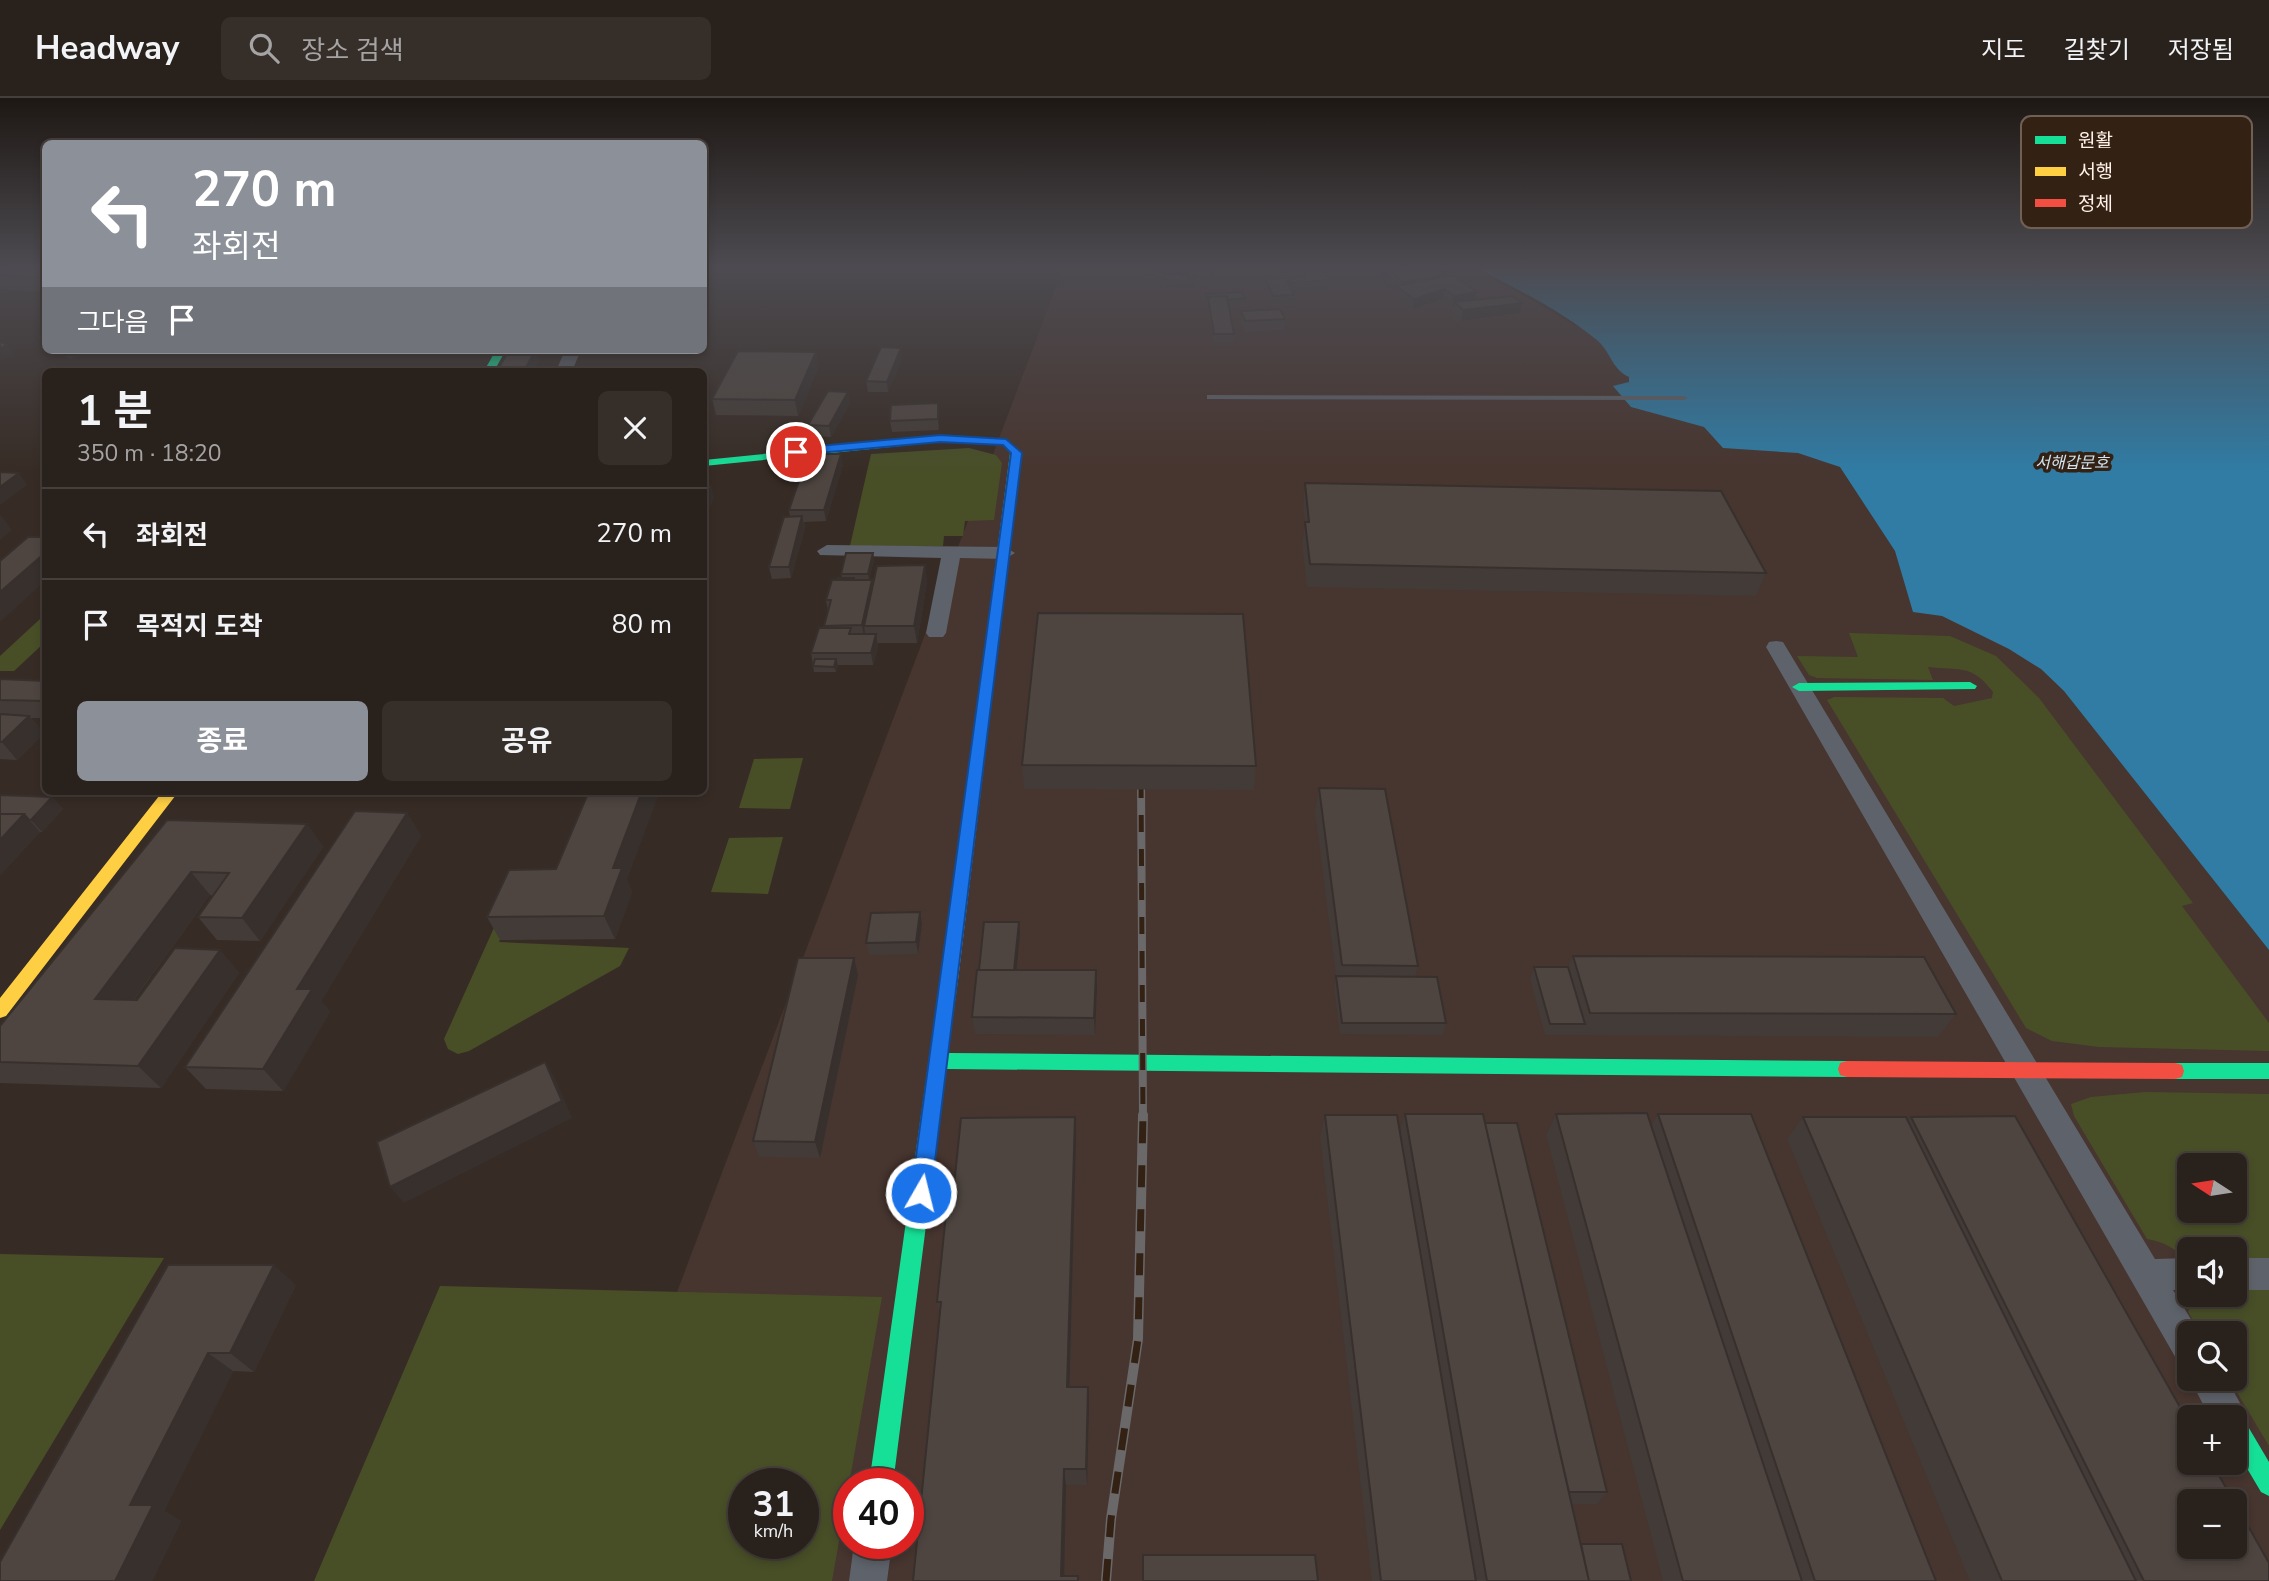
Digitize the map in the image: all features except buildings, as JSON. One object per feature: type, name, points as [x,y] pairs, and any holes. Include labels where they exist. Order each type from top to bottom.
[{"type":"street","points":[[707,463],[770,454],[940,439],[1006,442],[1016,453],[939,1061],[883,1468]]},
{"type":"street","points":[[827,551],[1005,553]]},
{"type":"street","points":[[936,633],[952,552]]},
{"type":"street","points":[[1776,647],[2177,1328]]},
{"type":"street","points":[[1800,687],[1970,686]]},
{"type":"street","points":[[0,1011],[168,795]]},
{"type":"street","points":[[939,1061],[2027,1072],[2269,1071]]},
{"type":"street","points":[[2247,1274],[2269,1273]]},
{"type":"street","points":[[2146,1275],[2177,1274]]},
{"type":"street","points":[[2247,1446],[2269,1484]]},
{"type":"street","points":[[868,1581],[871,1559]]},
{"type":"lane","points":[[1210,397],[1684,398]]},
{"type":"shaded area","points":[[1038,335],[1614,335],[2269,504],[2269,1581],[568,1581]]},
{"type":"green space","points":[[969,448],[996,455],[1002,463],[994,520],[965,521],[963,536],[944,536],[943,546],[850,546],[871,454]]},
{"type":"green space","points":[[42,619],[42,645],[14,671],[0,671],[0,656]]},
{"type":"green space","points":[[1849,633],[1950,636],[1996,656],[2039,698],[2193,903],[2182,906],[2269,1023],[2269,1051],[2099,1047],[2052,1041],[2026,1028],[1827,700],[1834,697],[1943,698],[1954,706],[1992,698],[1993,692],[1978,676],[1957,669],[1928,667],[1933,680],[1817,678],[1809,675],[1797,656],[1858,657]]},
{"type":"green space","points":[[803,758],[790,809],[739,808],[754,759]]},
{"type":"green space","points":[[783,837],[768,894],[711,892],[729,838]]},
{"type":"green space","points":[[506,901],[516,901],[499,942],[629,948],[620,966],[469,1051],[458,1054],[448,1049],[444,1039]]},
{"type":"green space","points":[[2145,1092],[2269,1094],[2269,1262],[2247,1262],[2247,1237],[2177,1237],[2177,1251],[2147,1239],[2074,1116],[2071,1104],[2091,1097]]},
{"type":"green space","points":[[0,1254],[164,1258],[0,1530]]},
{"type":"green space","points":[[2269,1285],[2269,1446],[2247,1405],[2236,1391],[2247,1391],[2247,1321],[2194,1321],[2188,1312],[2190,1307],[2247,1307],[2247,1286]]},
{"type":"green space","points":[[440,1286],[882,1297],[852,1468],[833,1468],[833,1559],[836,1559],[832,1581],[314,1581]]},
{"type":"water","name":"서해갑문호","points":[[1591,335],[2269,335],[2269,950],[2064,691],[2041,669],[2009,649],[1942,616],[1913,612],[1895,551],[1840,467],[1798,453],[1723,448],[1704,427],[1631,407],[1613,386],[1629,382],[1629,377],[1619,370]]},
{"type":"railway","points":[[1141,781],[1143,1115]]},
{"type":"railway","points":[[1106,1581],[1111,1519],[1138,1339],[1143,1115]]},
{"type":"traffic: fast","points":[[491,368],[499,354]]},
{"type":"traffic: fast","points":[[707,463],[940,439],[1006,442],[1016,453],[986,690]]},
{"type":"traffic: fast","points":[[1799,687],[1970,686]]},
{"type":"traffic: fast","points":[[883,1468],[949,980]]},
{"type":"traffic: fast","points":[[939,1061],[1847,1069]]},
{"type":"traffic: fast","points":[[2175,1071],[2269,1071]]},
{"type":"traffic: fast","points":[[2247,1446],[2269,1484]]},
{"type":"traffic: slow","points":[[949,980],[986,690]]},
{"type":"traffic: slow","points":[[0,1011],[168,795]]},
{"type":"traffic: jam","points":[[1847,1069],[2175,1071]]},
{"type":"route","points":[[796,452],[940,439],[987,439],[1006,442],[1016,453],[921,1193]]}]
